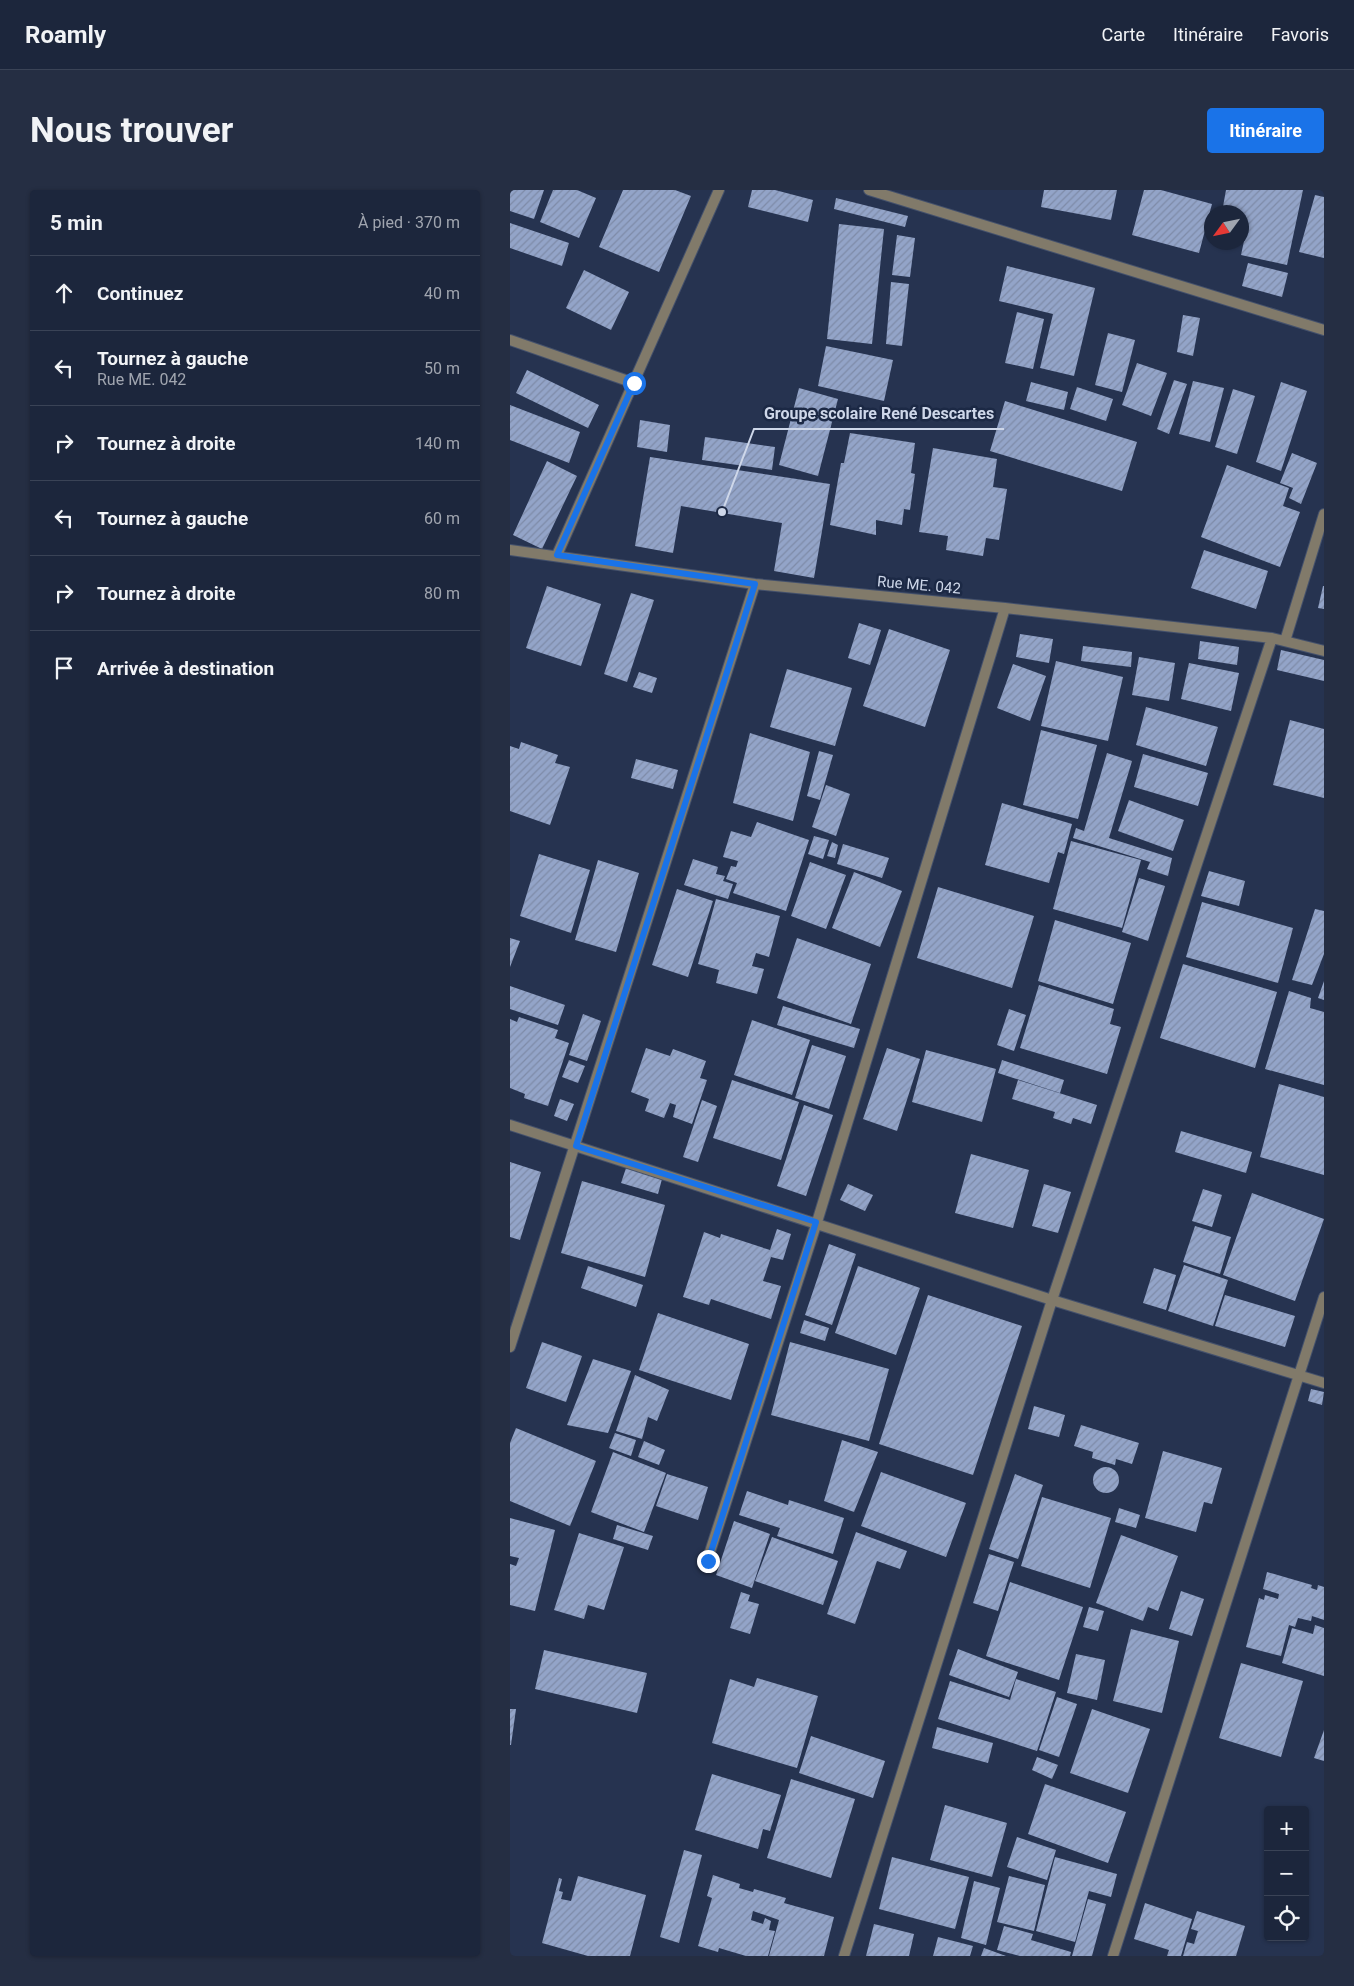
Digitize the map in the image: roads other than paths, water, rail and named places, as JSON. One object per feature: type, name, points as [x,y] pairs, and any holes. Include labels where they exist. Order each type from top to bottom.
[{"type":"street","points":[[557,555],[719,190]]},
{"type":"street","points":[[869,190],[1324,330]]},
{"type":"street","points":[[510,340],[634,383]]},
{"type":"street","points":[[1285,641],[1324,514]]},
{"type":"street","name":"Rue ME. 042","points":[[510,550],[557,555],[755,584],[1005,608],[1272,638],[1324,651]]},
{"type":"street","points":[[510,1347],[755,584]]},
{"type":"street","points":[[708,1561],[816,1222],[1005,608]]},
{"type":"street","points":[[844,1956],[1052,1300],[1272,638]]},
{"type":"street","points":[[510,1124],[1052,1300],[1324,1383]]},
{"type":"street","points":[[1113,1956],[1324,1298]]},
{"type":"place","name":"Groupe scolaire René Descartes","points":[[722,512]]}]
